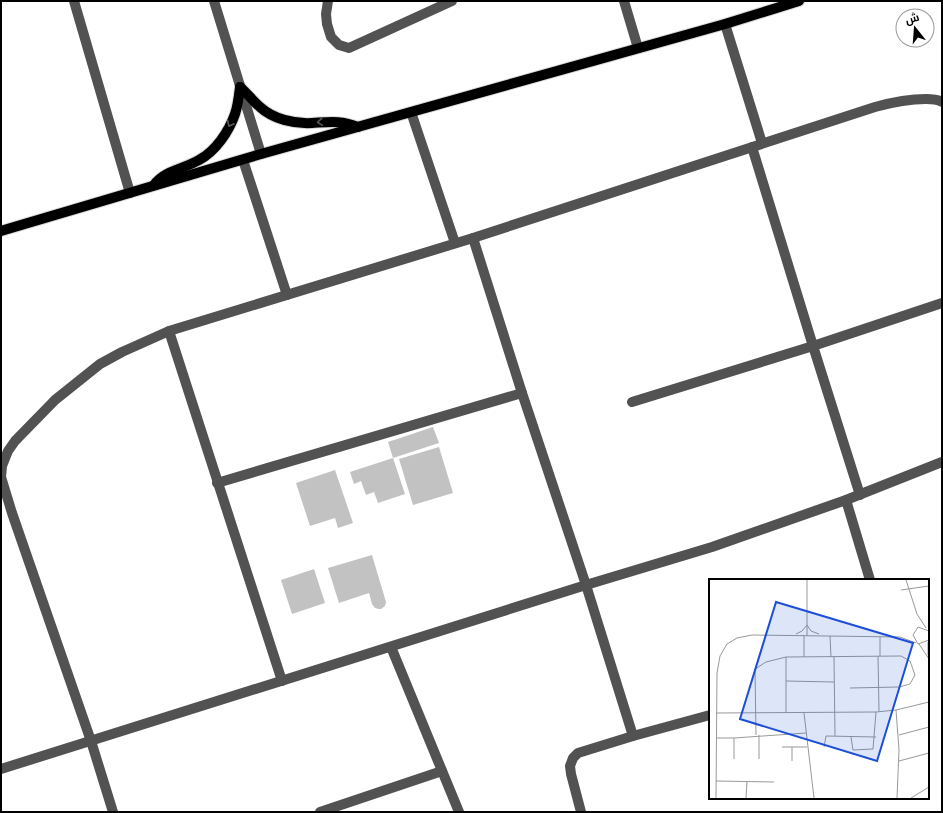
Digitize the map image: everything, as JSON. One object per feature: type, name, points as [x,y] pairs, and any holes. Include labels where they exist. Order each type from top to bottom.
[{"type":"main road","points":[[1,231],[261,154],[725,24],[799,1]]},
{"type":"main road","points":[[153,186],[162,177],[200,160],[217,144],[235,114],[240,86]]},
{"type":"main road","points":[[240,86],[260,107],[281,119],[310,123],[335,121],[358,127]]},
{"type":"street","points":[[74,1],[130,193]]},
{"type":"street","points":[[214,1],[261,154]]},
{"type":"street","points":[[328,1],[326,14],[331,37],[339,45],[349,48],[452,1]]},
{"type":"street","points":[[624,1],[638,48]]},
{"type":"street","points":[[725,24],[762,144]]},
{"type":"street","points":[[113,812],[91,741],[12,513],[1,477],[2,466],[14,441],[55,400],[100,364],[122,352],[169,331],[473,238],[895,101],[915,99],[937,100],[942,102]]},
{"type":"street","points":[[411,112],[455,243]]},
{"type":"street","points":[[752,147],[860,495]]},
{"type":"street","points":[[243,160],[287,295]]},
{"type":"street","points":[[473,238],[522,393],[586,585],[633,736]]},
{"type":"street","points":[[632,402],[813,346],[942,303]]},
{"type":"street","points":[[169,331],[282,681]]},
{"type":"street","points":[[217,483],[522,393]]},
{"type":"street","points":[[1,769],[586,585],[712,547],[860,495],[942,462]]},
{"type":"street","points":[[846,500],[870,579]]},
{"type":"street","points":[[391,647],[459,812]]},
{"type":"street","points":[[581,812],[570,766],[573,758],[578,754],[633,736],[709,714]]},
{"type":"street","points":[[320,812],[442,771]]},
{"type":"building","points":[[433,427],[439,443],[393,458],[388,442]]},
{"type":"building","points":[[439,447],[453,493],[413,505],[399,459]]},
{"type":"building","points":[[393,458],[405,494],[378,503],[374,492],[366,495],[361,481],[354,484],[350,472]]},
{"type":"building","points":[[335,470],[353,523],[338,528],[335,518],[310,526],[296,483]]},
{"type":"building","points":[[372,555],[386,602],[385,606],[381,609],[375,608],[372,604],[369,593],[339,603],[328,568]]},
{"type":"building","points":[[314,569],[325,603],[292,614],[281,580]]}]
